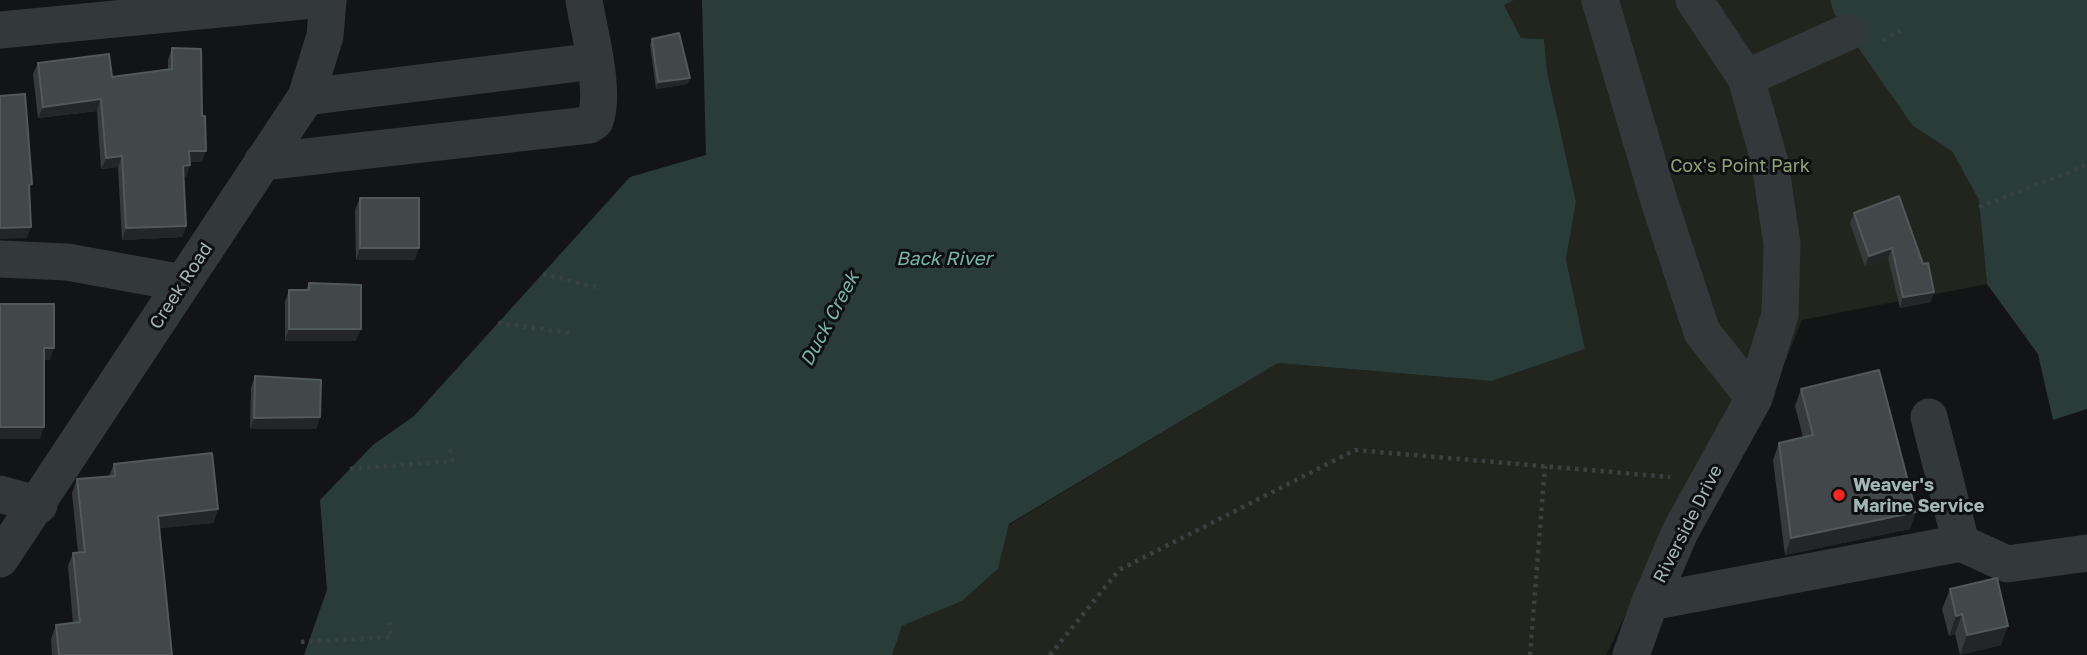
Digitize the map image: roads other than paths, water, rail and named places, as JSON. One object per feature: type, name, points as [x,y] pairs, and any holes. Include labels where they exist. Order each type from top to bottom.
[{"type":"street","points":[[0,30],[313,0]]},
{"type":"street","name":"Creek Road","points":[[0,559],[39,505],[306,97],[325,36],[328,0]]},
{"type":"street","points":[[262,162],[589,125],[595,121],[598,113],[595,61],[584,0]]},
{"type":"street","points":[[1600,0],[1702,332],[1754,398]]},
{"type":"street","name":"Riverside Drive","points":[[1631,655],[1650,601],[1680,532],[1754,398],[1780,314],[1782,244],[1770,163],[1746,78],[1694,0]]},
{"type":"street","points":[[1746,78],[1848,32]]},
{"type":"street","points":[[306,97],[595,61]]},
{"type":"street","points":[[0,259],[67,262],[183,284]]},
{"type":"street","points":[[1930,417],[1961,543]]},
{"type":"street","points":[[0,494],[39,505]]},
{"type":"street","points":[[1650,601],[1961,543],[2007,564],[2087,553]]},
{"type":"water","name":"Back River","points":[[702,0],[1514,0],[1504,5],[1521,38],[1544,39],[1547,71],[1576,202],[1566,259],[1585,349],[1492,381],[1278,363],[1009,524],[998,569],[962,601],[902,626],[892,655],[304,655],[327,590],[320,500],[373,445],[414,416],[630,177],[706,155]]},
{"type":"water","points":[[1830,0],[2087,0],[2087,409],[2053,420],[2038,354],[1987,284],[1979,200],[1952,151],[1913,126],[1834,13]]},
{"type":"place","name":"Weaver's Marine Service","points":[[1839,495]]},
{"type":"park label","name":"Cox's Point Park","points":[[1740,166]]},
{"type":"water label","name":"Duck Creek","points":[[830,319]]}]
